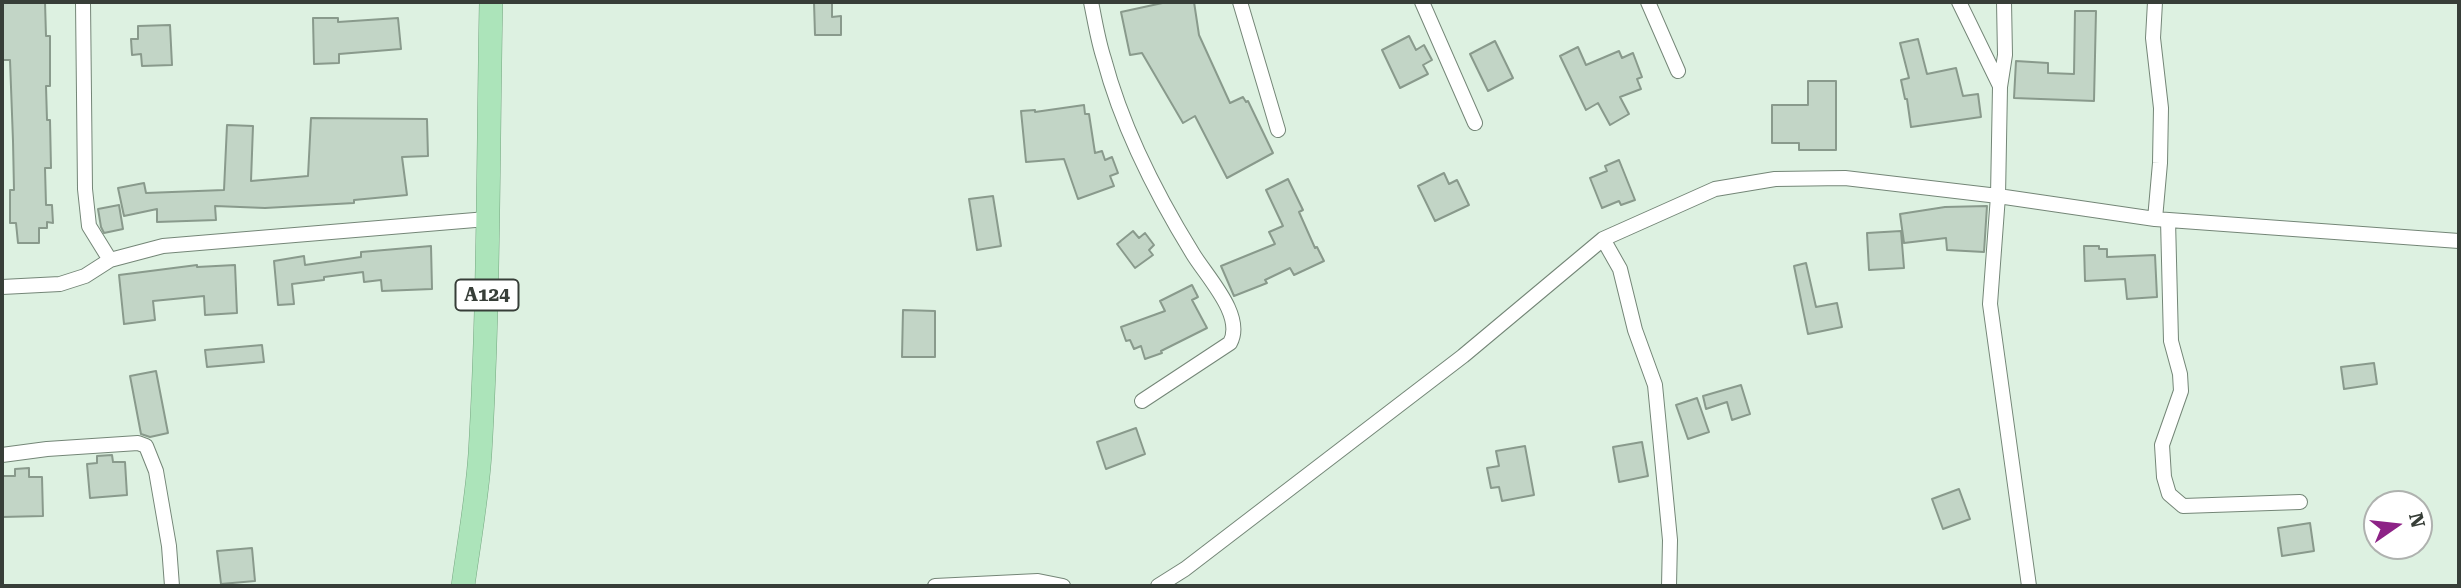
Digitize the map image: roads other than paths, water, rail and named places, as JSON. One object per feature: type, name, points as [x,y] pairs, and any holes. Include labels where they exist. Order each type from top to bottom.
[{"type":"highway","name":"A124","points":[[463,586],[480,458],[487,305],[486,219],[491,2]]},
{"type":"street","points":[[83,2],[85,190],[89,226],[110,260]]},
{"type":"street","points":[[1091,2],[1104,60],[1118,103],[1140,153],[1174,222],[1226,305],[1235,328],[1230,343],[1142,401]]},
{"type":"street","points":[[1240,2],[1278,130]]},
{"type":"street","points":[[1422,2],[1475,123]]},
{"type":"street","points":[[1648,2],[1678,71]]},
{"type":"street","points":[[1959,2],[2000,87]]},
{"type":"street","points":[[2004,2],[2005,55],[2000,87],[1998,196],[1990,304],[2029,586]]},
{"type":"street","points":[[2155,2],[2153,38],[2161,108],[2161,219],[2171,341],[2180,374],[2181,391],[2162,446],[2164,477],[2169,494],[2183,506],[2300,502]]},
{"type":"street","points":[[1158,586],[1185,569],[1463,356],[1603,239],[1715,188],[1776,179],[1845,178],[2161,219],[2459,241]]},
{"type":"street","points":[[2,287],[60,284],[85,276],[110,260],[163,246],[486,219]]},
{"type":"street","points":[[1603,239],[1620,269],[1635,330],[1655,385],[1670,540],[1669,586]]},
{"type":"street","points":[[2,455],[138,443],[146,446],[156,471],[169,546],[172,586]]},
{"type":"street","points":[[934,586],[1038,581],[1063,586]]}]
